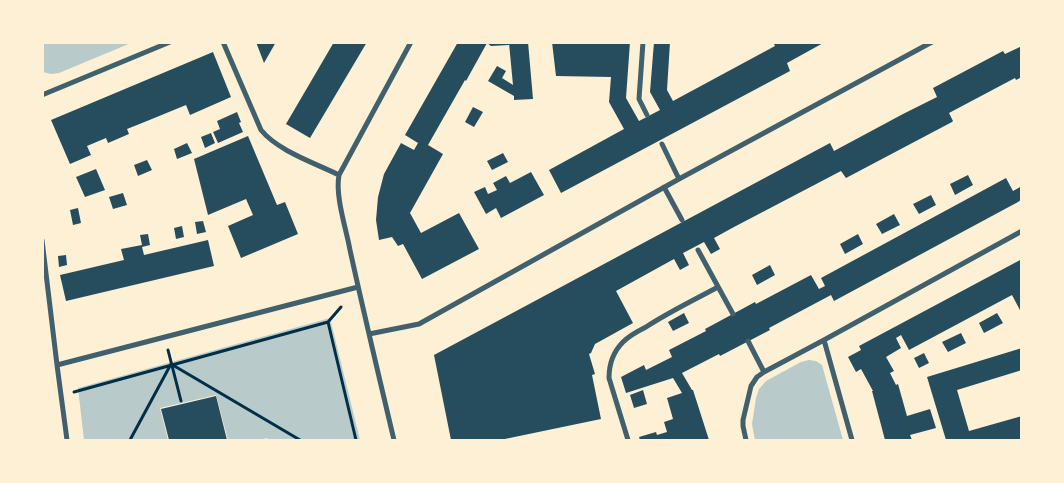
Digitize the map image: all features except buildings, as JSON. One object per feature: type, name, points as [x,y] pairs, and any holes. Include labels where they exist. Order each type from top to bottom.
[{"type":"street","points":[[42,95],[170,42]]},
{"type":"street","points":[[223,42],[261,130],[266,137],[285,149],[339,175]]},
{"type":"street","points":[[394,440],[358,287],[338,183],[339,175],[411,42]]},
{"type":"street","points":[[643,42],[639,99],[647,115]]},
{"type":"street","points":[[369,334],[419,324],[679,179],[932,42]]},
{"type":"street","points":[[662,144],[679,179]]},
{"type":"street","points":[[664,188],[682,220]]},
{"type":"street","points":[[746,440],[743,426],[751,386],[757,377],[1022,231]]},
{"type":"street","points":[[42,240],[67,440]]},
{"type":"street","points":[[698,250],[734,314]]},
{"type":"street","points":[[57,365],[358,287]]},
{"type":"street","points":[[628,440],[609,378],[611,360],[623,342],[632,335],[718,287]]},
{"type":"street","points":[[824,340],[852,440]]},
{"type":"street","points":[[748,342],[764,372]]},
{"type":"path","points":[[61,396],[328,322],[356,440]]},
{"type":"path","points":[[164,337],[181,401]]},
{"type":"path","points":[[130,440],[171,364]]},
{"type":"path","points":[[171,364],[300,440]]},
{"type":"shaded area","points":[[42,43],[131,43],[59,73],[51,74],[43,72]]},
{"type":"shaded area","points":[[330,318],[360,440],[268,440],[267,438],[258,440],[228,440],[216,395],[160,408],[168,440],[84,440],[78,388]]},
{"type":"shaded area","points":[[816,361],[822,365],[843,440],[755,440],[752,424],[759,389],[766,381],[801,362]]}]
